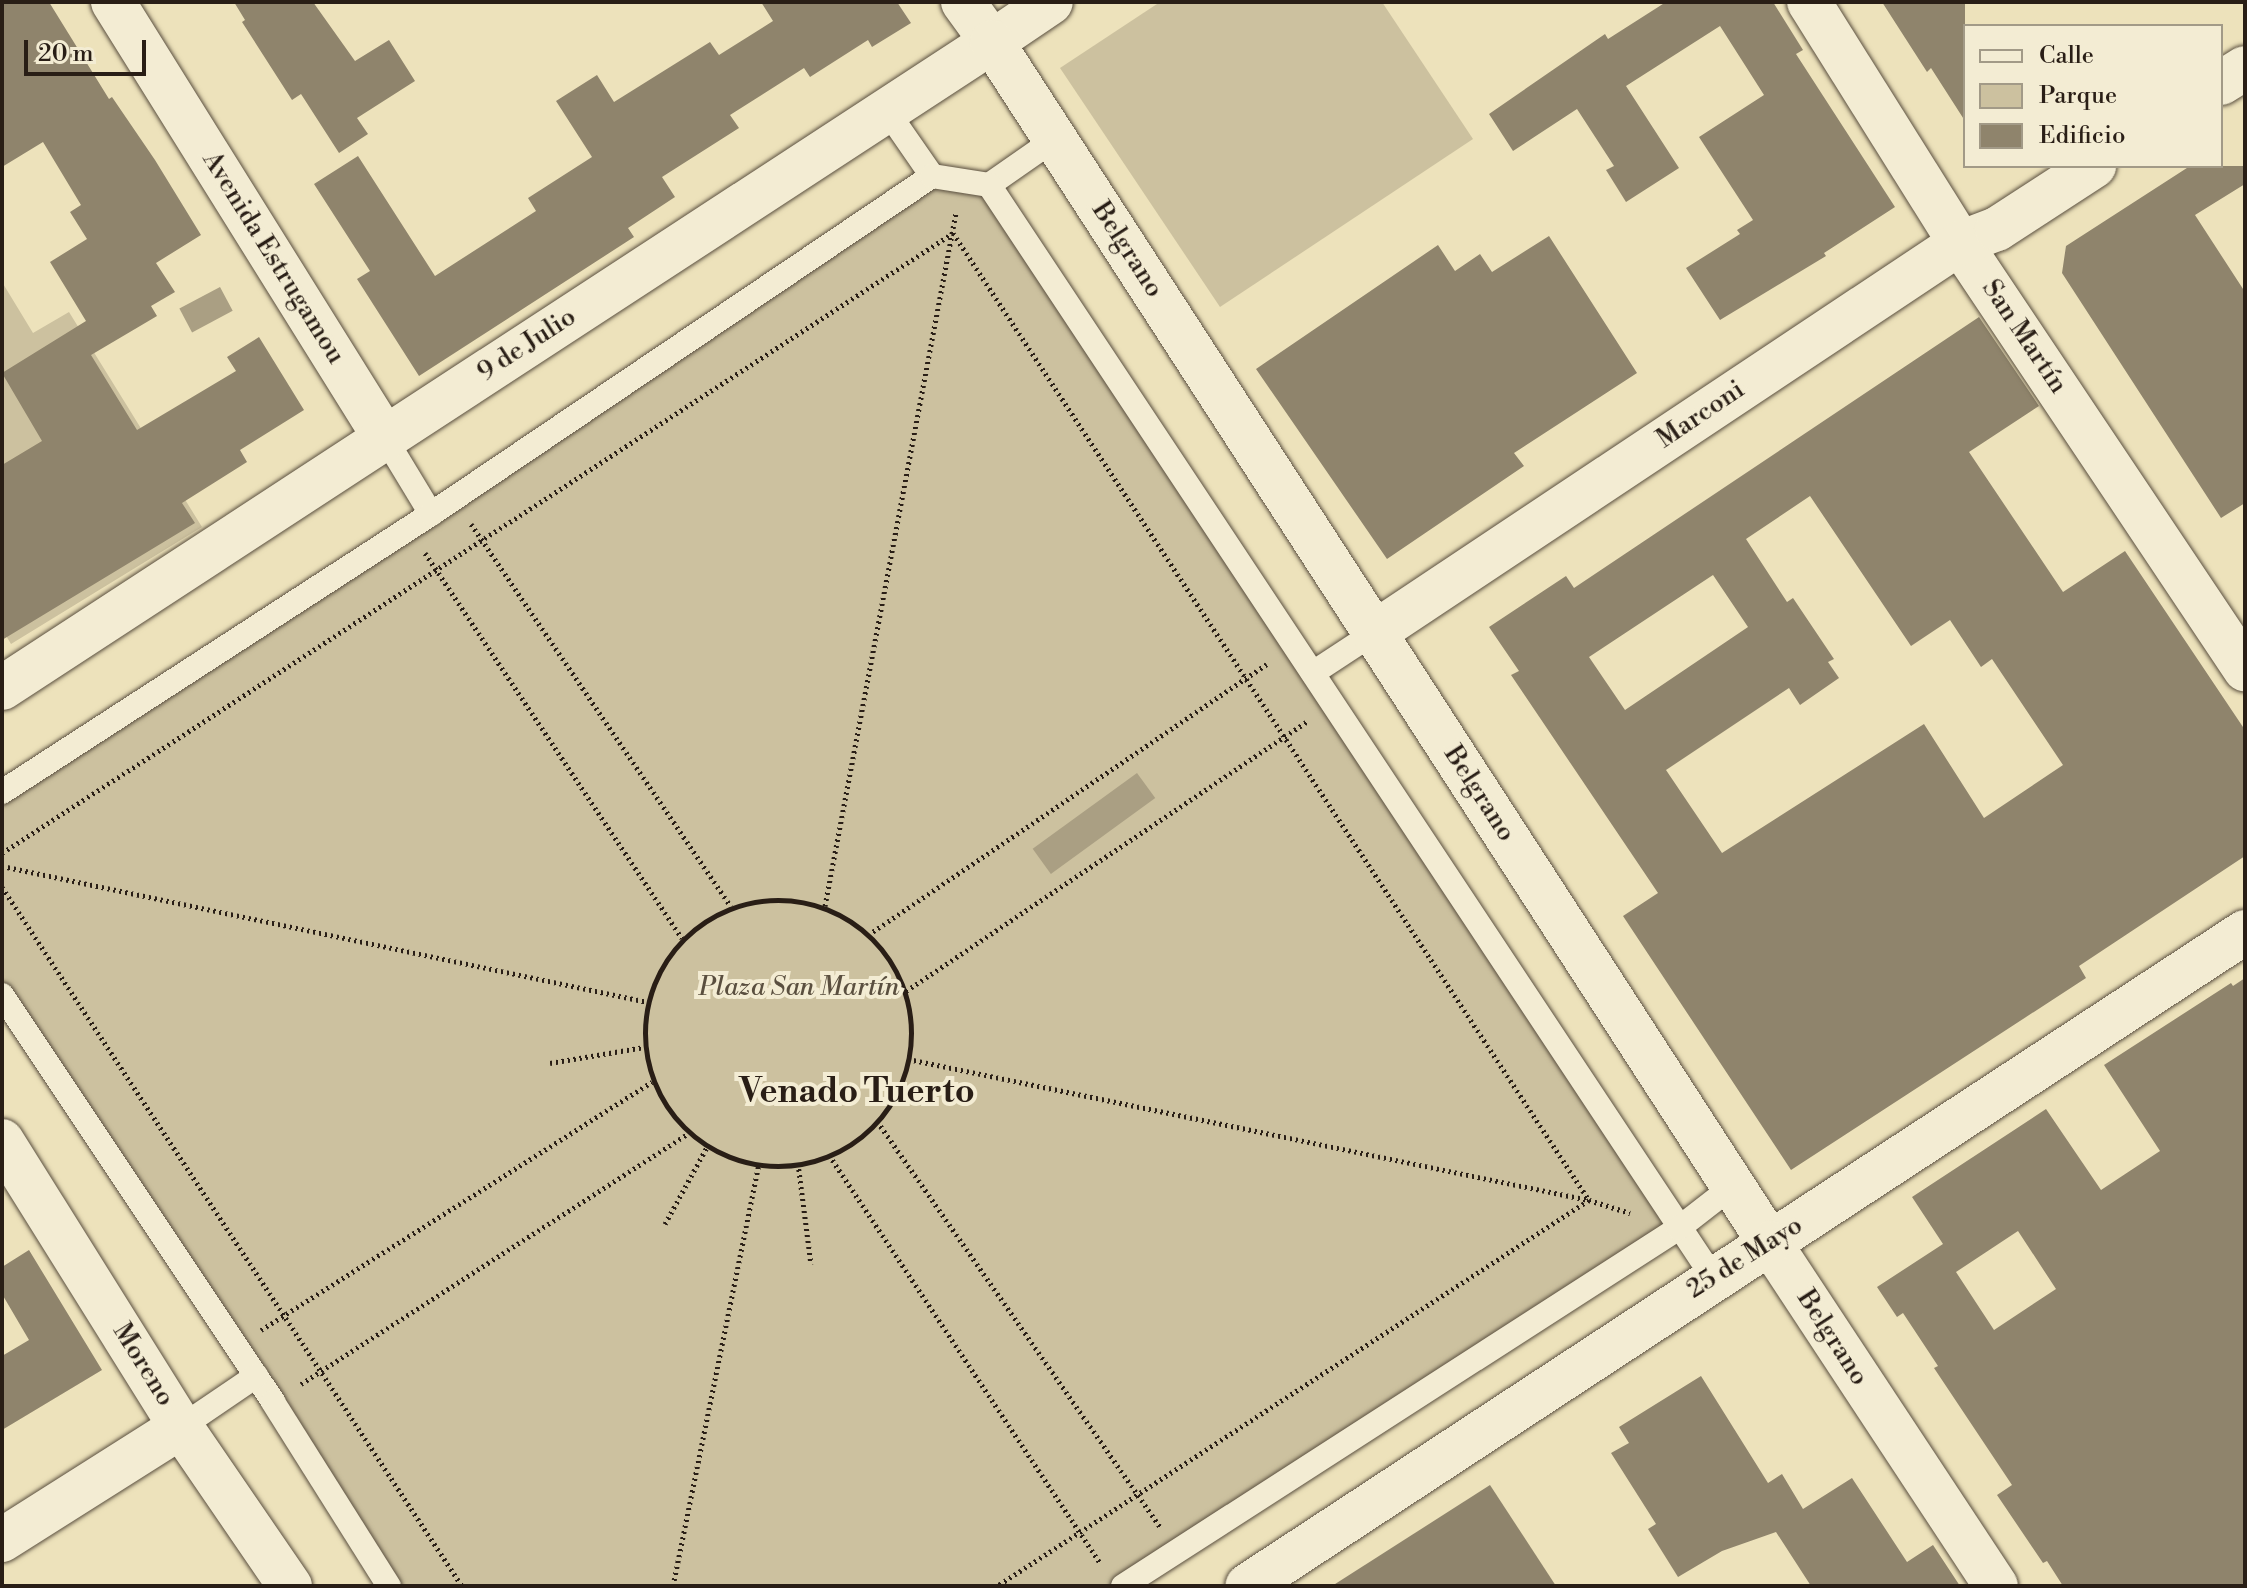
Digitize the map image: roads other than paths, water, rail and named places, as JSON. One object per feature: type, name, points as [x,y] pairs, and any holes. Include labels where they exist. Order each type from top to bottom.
[{"type":"main road","name":"Avenida Estrugamou","points":[[113,2],[385,438]]},
{"type":"main road","name":"Belgrano","points":[[963,2],[992,42],[1770,1243],[1996,1586]]},
{"type":"main road","name":"9 de Julio","points":[[2,688],[1051,2]]},
{"type":"main road","name":"San Martín","points":[[1809,2],[1960,243],[2245,669]]},
{"type":"main road","points":[[2223,82],[2245,68]]},
{"type":"main road","name":"Marconi","points":[[1374,633],[1960,243],[1997,229],[2091,168]]},
{"type":"main road","name":"25 de Mayo","points":[[1247,1586],[1713,1277],[1770,1243],[2245,932]]},
{"type":"main road","name":"Moreno","points":[[2,1141],[181,1427],[290,1586]]},
{"type":"main road","points":[[2,1540],[181,1427]]},
{"type":"lane","points":[[887,111],[932,176]]},
{"type":"lane","points":[[2,792],[410,529],[932,176],[989,185],[1055,139]]},
{"type":"lane","points":[[989,185],[1292,647],[1334,703],[1713,1277]]},
{"type":"lane","name":"Avenida Estrugamou","points":[[385,438],[431,514]]},
{"type":"lane","name":"Marconi","points":[[1313,673],[1374,633]]},
{"type":"lane","points":[[2,995],[256,1376],[389,1586]]},
{"type":"lane","points":[[1115,1579],[1151,1579],[1177,1552],[1679,1228],[1733,1186]]},
{"type":"lane","points":[[181,1427],[256,1376]]},
{"type":"district","name":"Venado Tuerto","points":[[857,1093]]},
{"type":"park label","name":"Plaza San Martín","points":[[799,988]]}]
